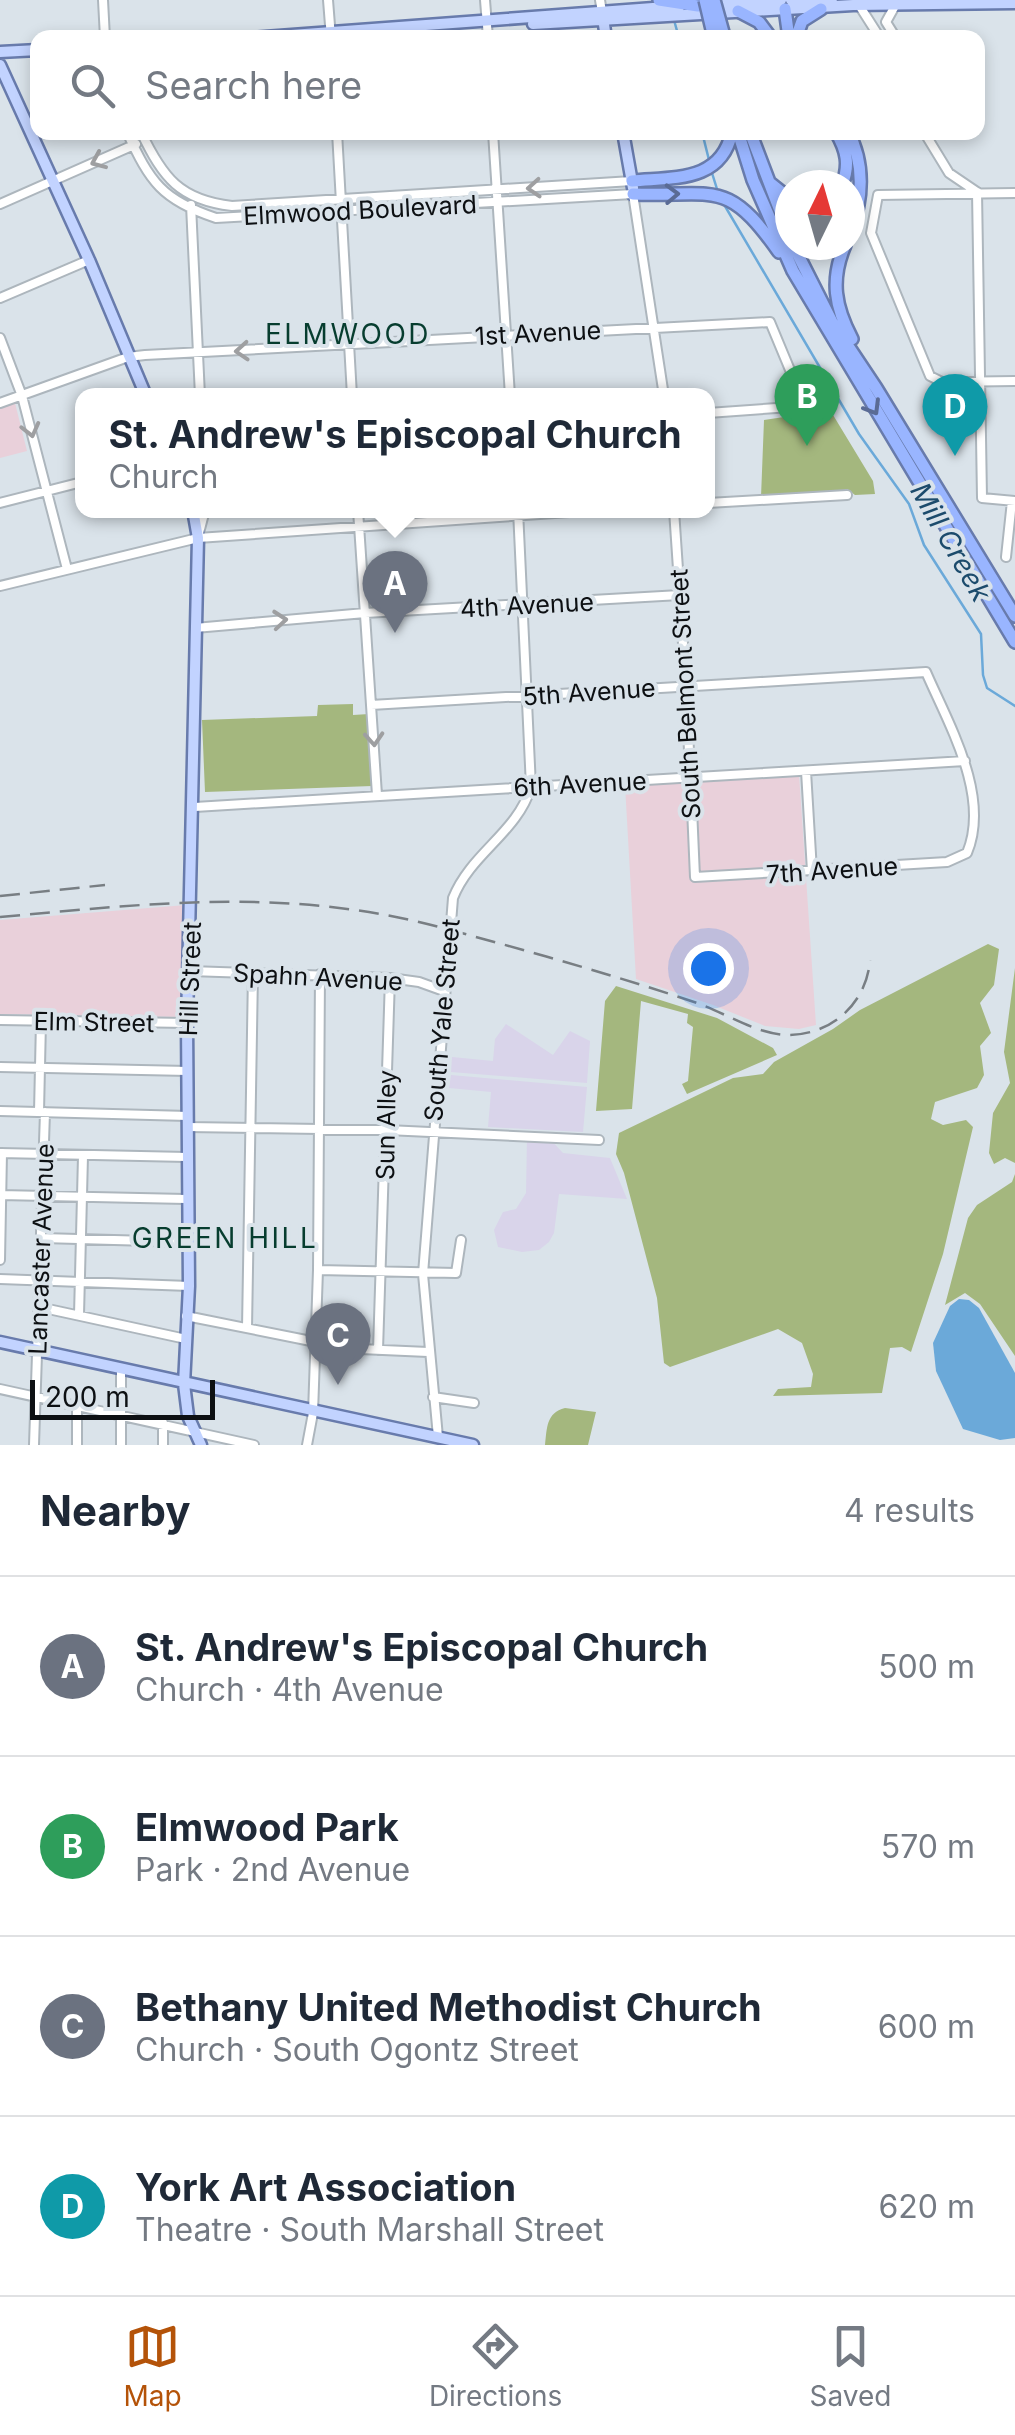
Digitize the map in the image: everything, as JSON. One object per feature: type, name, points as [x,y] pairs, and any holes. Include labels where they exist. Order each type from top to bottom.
[{"type":"highway","points":[[714,0],[722,30]]},
{"type":"highway","points":[[662,6],[684,10],[702,3],[711,30]]},
{"type":"highway","points":[[782,3],[790,30]]},
{"type":"highway","points":[[797,30],[817,3]]},
{"type":"highway","points":[[740,5],[765,30]]},
{"type":"highway","points":[[632,188],[706,172],[725,154],[731,140]]},
{"type":"highway","points":[[738,140],[801,285]]},
{"type":"highway","points":[[752,140],[775,203]]},
{"type":"highway","points":[[841,140],[846,149],[846,170]]},
{"type":"highway","points":[[851,140],[860,170]]},
{"type":"highway","points":[[764,178],[775,187]]},
{"type":"highway","points":[[632,188],[710,193],[738,204],[754,216],[801,285],[1015,642]]},
{"type":"highway","points":[[801,260],[832,322],[1015,616]]},
{"type":"highway","points":[[841,260],[836,302],[876,388]]},
{"type":"main road","points":[[396,30],[532,24],[602,11],[702,3],[740,5]]},
{"type":"main road","points":[[684,10],[782,3],[1015,3]]},
{"type":"main road","points":[[0,52],[30,50]]},
{"type":"main road","points":[[0,64],[30,132]]},
{"type":"main road","points":[[34,140],[142,388]]},
{"type":"main road","points":[[624,140],[632,188]]},
{"type":"main road","points":[[194,518],[198,538]]},
{"type":"main road","name":"Hill Street","points":[[198,538],[184,1384],[194,1432],[201,1445]]},
{"type":"main road","points":[[0,1342],[474,1445]]},
{"type":"street","points":[[103,0],[105,30]]},
{"type":"street","points":[[328,0],[331,30]]},
{"type":"street","points":[[485,0],[487,30]]},
{"type":"street","points":[[891,30],[886,22],[898,3]]},
{"type":"street","points":[[856,5],[874,30]]},
{"type":"street","points":[[130,140],[163,194],[190,210]]},
{"type":"street","points":[[0,204],[139,140]]},
{"type":"street","points":[[145,140],[158,168],[193,198],[190,210],[200,388]]},
{"type":"street","points":[[337,140],[351,388]]},
{"type":"street","points":[[493,140],[509,388]]},
{"type":"street","points":[[929,140],[949,173],[976,192]]},
{"type":"street","points":[[632,188],[663,388]]},
{"type":"street","name":"Elmwood Boulevard","points":[[193,198],[232,206],[497,190],[632,188]]},
{"type":"street","name":"Elmwood Boulevard","points":[[190,210],[216,218],[342,212],[632,188]]},
{"type":"street","points":[[976,192],[982,498],[1014,501],[1006,557]]},
{"type":"street","points":[[1015,193],[878,194],[871,233],[934,381],[1015,381]]},
{"type":"street","points":[[0,298],[89,260]]},
{"type":"street","name":"1st Avenue","points":[[0,403],[128,357],[770,322],[805,406],[715,412]]},
{"type":"street","points":[[0,338],[22,396],[67,569]]},
{"type":"street","points":[[0,503],[75,484]]},
{"type":"street","points":[[715,503],[847,495]]},
{"type":"street","name":"Hill Street","points":[[198,538],[203,518]]},
{"type":"street","points":[[358,518],[377,795]]},
{"type":"street","points":[[0,586],[198,538],[465,518]]},
{"type":"street","points":[[518,518],[531,787]]},
{"type":"street","name":"South Belmont Street","points":[[675,518],[695,877]]},
{"type":"street","name":"4th Avenue","points":[[194,628],[366,613],[680,596]]},
{"type":"street","name":"5th Avenue","points":[[372,705],[926,672],[966,761]]},
{"type":"street","name":"6th Avenue","points":[[195,808],[966,761]]},
{"type":"street","name":"7th Avenue","points":[[695,877],[947,862],[967,853],[972,835],[966,761]]},
{"type":"street","points":[[806,771],[812,871]]},
{"type":"street","name":"South Yale Street","points":[[438,1437],[423,1274],[454,898],[470,866],[514,823],[531,787]]},
{"type":"street","name":"Spahn Avenue","points":[[190,971],[390,978],[444,991]]},
{"type":"street","points":[[247,1328],[253,972]]},
{"type":"street","points":[[307,1445],[314,1413],[318,1270],[320,974]]},
{"type":"street","name":"Sun Alley","points":[[378,1350],[390,978]]},
{"type":"street","name":"Elm Street","points":[[0,1020],[188,1023]]},
{"type":"street","name":"Lancaster Avenue","points":[[34,1445],[44,1155],[40,1022]]},
{"type":"street","points":[[0,1067],[188,1071]]},
{"type":"street","points":[[0,1111],[252,1127],[599,1140]]},
{"type":"street","points":[[0,1260],[1,1153],[187,1158]]},
{"type":"street","points":[[79,1314],[83,1156]]},
{"type":"street","points":[[0,1196],[186,1199]]},
{"type":"street","points":[[42,1238],[186,1242]]},
{"type":"street","points":[[318,1270],[456,1272],[461,1240]]},
{"type":"street","points":[[0,1279],[188,1286]]},
{"type":"street","points":[[39,1307],[186,1339]]},
{"type":"street","points":[[186,1316],[315,1344],[428,1352]]},
{"type":"street","points":[[120,1445],[121,1370]]},
{"type":"street","points":[[0,1388],[251,1444]]},
{"type":"street","points":[[433,1396],[474,1403]]},
{"type":"street","points":[[77,1405],[77,1445]]},
{"type":"street","points":[[163,1423],[163,1445]]},
{"type":"shaded area","points":[[15,403],[27,451],[0,458],[0,409]]},
{"type":"shaded area","points":[[799,774],[816,1025],[799,1029],[765,1026],[636,979],[625,785]]},
{"type":"shaded area","points":[[186,905],[184,1017],[0,1014],[0,920]]},
{"type":"shaded area","points":[[506,1024],[553,1055],[570,1031],[590,1041],[587,1083],[451,1072],[452,1057],[493,1061],[495,1039]]},
{"type":"shaded area","points":[[451,1075],[587,1087],[583,1132],[488,1127],[491,1092],[449,1088]]},
{"type":"shaded area","points":[[527,1137],[550,1139],[563,1153],[610,1158],[627,1199],[559,1194],[554,1233],[549,1242],[539,1250],[522,1252],[498,1247],[494,1230],[503,1212],[516,1209],[526,1193]]},
{"type":"green space","points":[[827,405],[873,481],[875,494],[855,495],[847,489],[837,493],[761,497],[764,420],[804,414]]},
{"type":"green space","points":[[353,704],[353,715],[369,714],[372,786],[205,792],[202,720],[317,716],[318,705]]},
{"type":"green space","points":[[988,944],[999,949],[994,985],[980,1003],[991,1033],[980,1046],[984,1075],[977,1088],[935,1102],[931,1119],[943,1125],[966,1120],[973,1127],[943,1254],[911,1352],[902,1347],[890,1348],[882,1393],[773,1396],[778,1389],[811,1387],[813,1374],[802,1343],[778,1329],[670,1367],[664,1363],[657,1298],[616,1154],[619,1133],[733,1078],[763,1074],[774,1062],[860,1010]]},
{"type":"green space","points":[[1015,968],[1015,1163],[1005,1158],[994,1164],[989,1153],[993,1113],[1010,1083],[1004,1052]]},
{"type":"green space","points":[[616,986],[717,1018],[773,1048],[777,1055],[687,1094],[682,1084],[688,1081],[693,1027],[687,1023],[688,1014],[641,1001],[632,1109],[596,1111],[605,1001]]},
{"type":"green space","points":[[1015,1174],[1015,1356],[980,1304],[965,1293],[945,1305],[968,1218],[977,1205],[1012,1182]]},
{"type":"green space","points":[[565,1408],[596,1412],[588,1445],[545,1445],[551,1417]]},
{"type":"water","points":[[959,1299],[969,1300],[979,1308],[1015,1373],[1015,1438],[1000,1440],[963,1429],[936,1371],[933,1343],[950,1306]]},
{"type":"waterway","name":"Mill Creek","points":[[674,20],[677,30]]},
{"type":"waterway","name":"Mill Creek","points":[[704,140],[709,160]]},
{"type":"waterway","name":"Mill Creek","points":[[712,173],[717,189]]},
{"type":"waterway","name":"Mill Creek","points":[[722,201],[859,434],[909,504],[924,545],[981,634],[987,688],[1015,706]]},
{"type":"railway","points":[[0,896],[105,885]]},
{"type":"railway","points":[[0,917],[222,902],[332,907],[387,915],[603,973],[697,1003],[754,1028],[790,1035],[820,1029],[845,1013],[862,989],[870,960]]},
{"type":"place","name":"Elmwood Park","points":[[807,446]]},
{"type":"place","name":"York Art Association","points":[[955,456]]},
{"type":"place","name":"St. Andrew's Episcopal Church","points":[[395,633]]},
{"type":"place","name":"Bethany United Methodist Church","points":[[338,1385]]},
{"type":"district","name":"ELMWOOD","points":[[348,334]]},
{"type":"district","name":"GREEN HILL","points":[[225,1238]]}]
